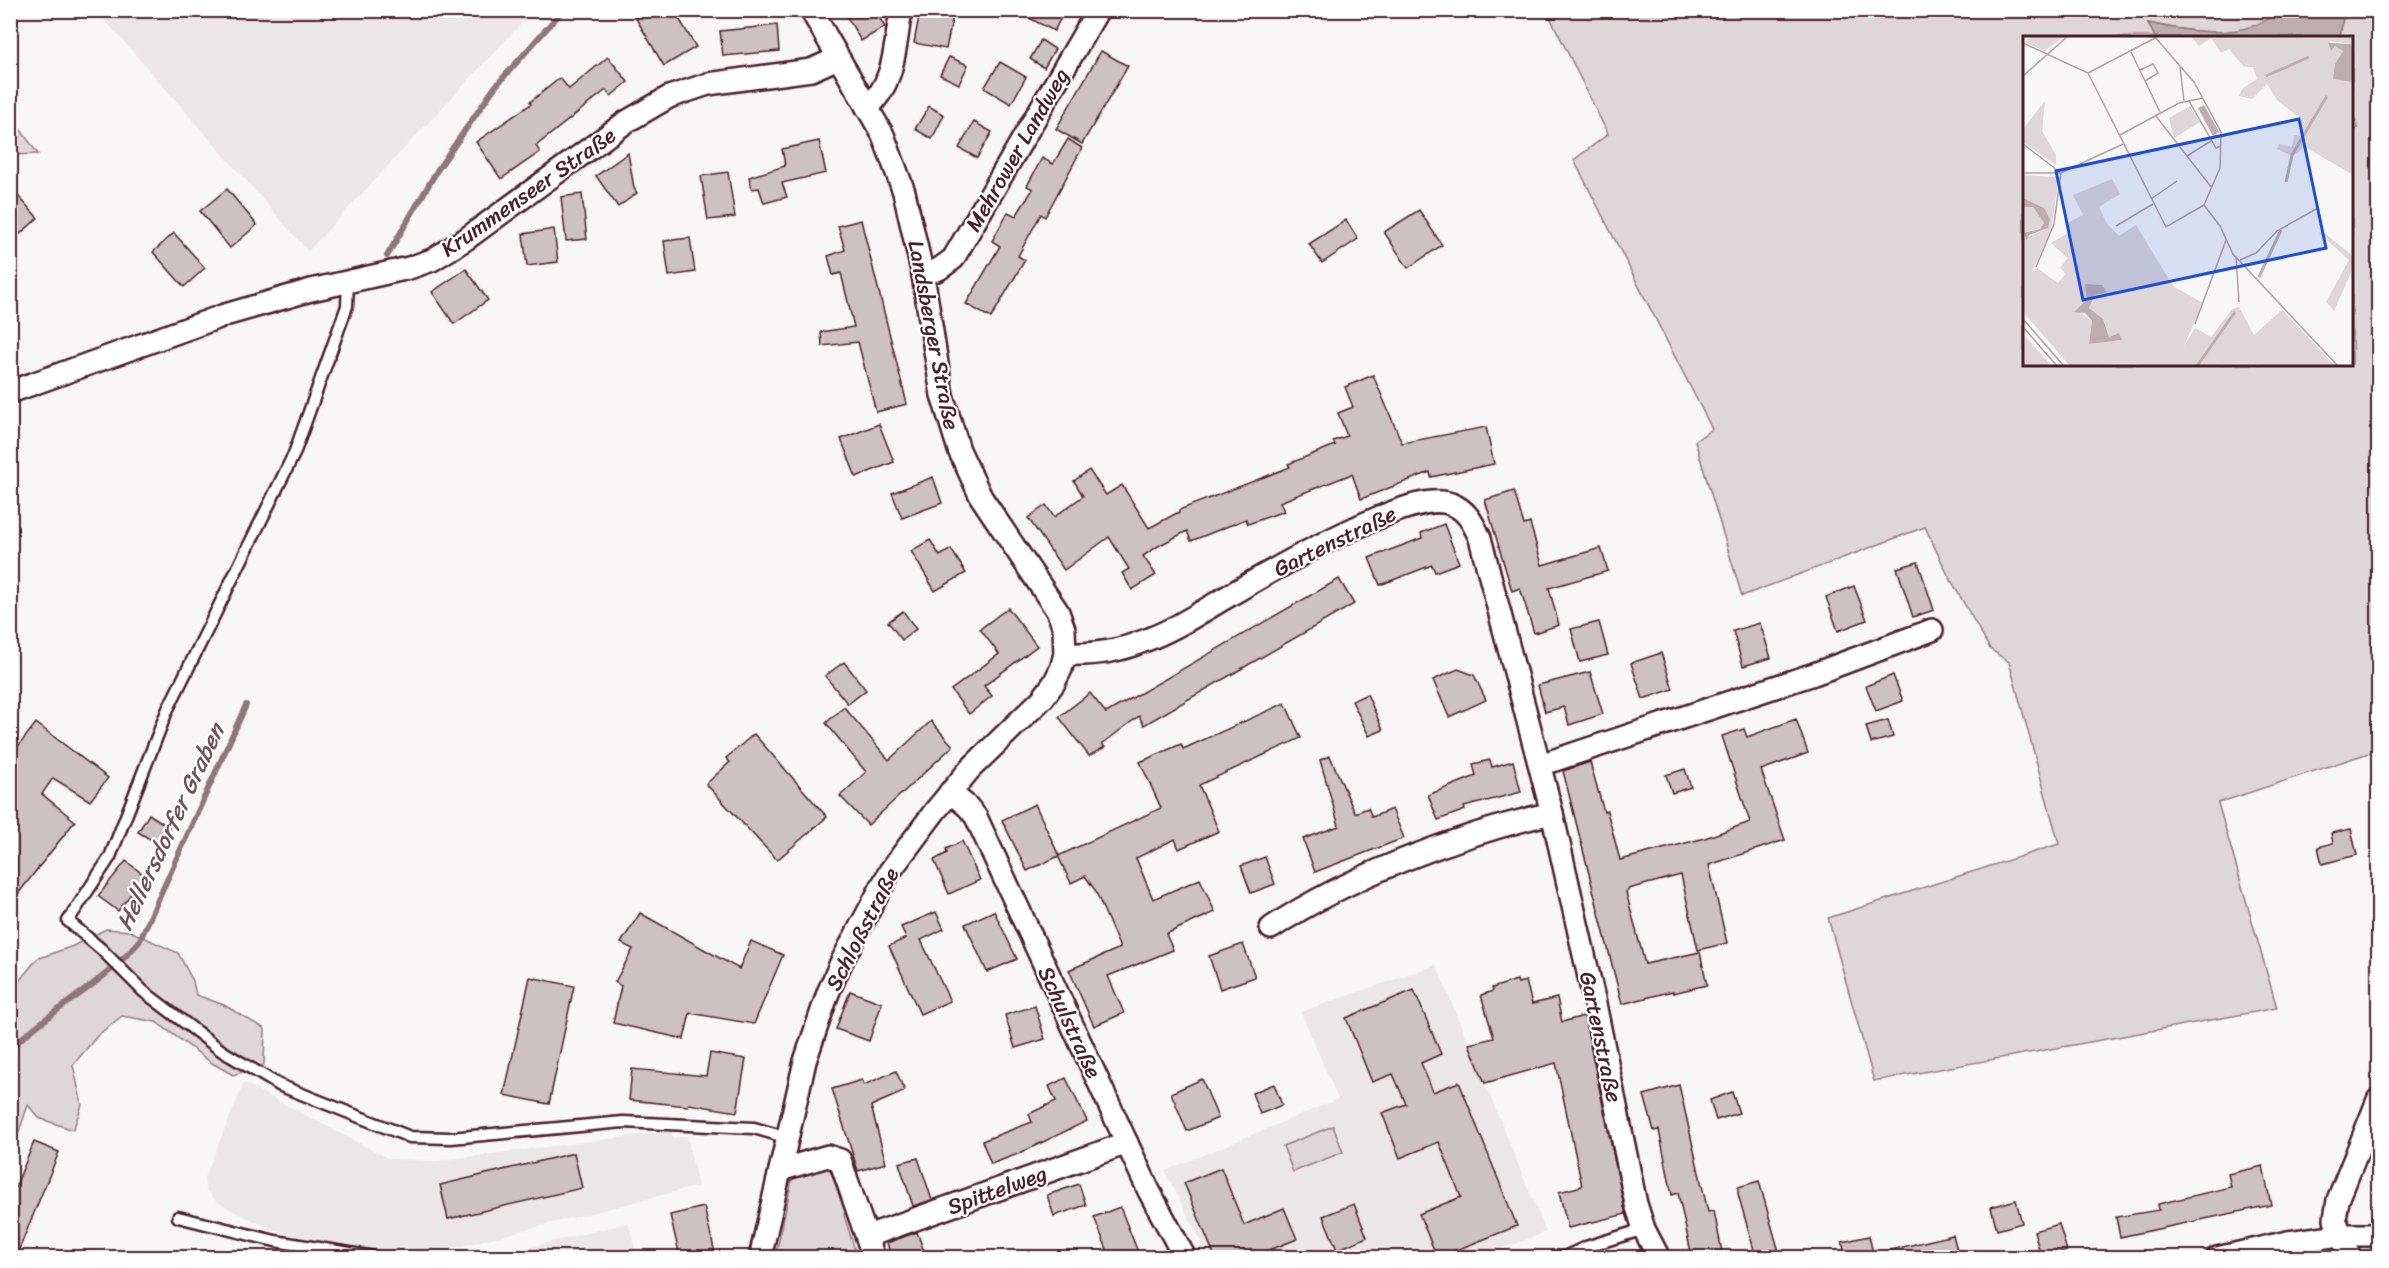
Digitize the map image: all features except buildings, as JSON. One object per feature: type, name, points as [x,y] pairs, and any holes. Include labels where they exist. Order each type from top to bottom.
[{"type":"street","name":"Landsberger Straße","points":[[811,10],[883,135],[904,192],[923,275],[942,395],[959,450],[981,497],[1058,612],[1064,629],[1065,654]]},
{"type":"street","points":[[867,108],[882,92],[888,81],[901,10]]},
{"type":"street","name":"Mehrower Landweg","points":[[923,275],[939,269],[953,259],[1098,10]]},
{"type":"street","name":"Krummenseer Straße","points":[[10,392],[225,315],[311,290],[432,261],[626,122],[669,97],[708,84],[811,70],[838,58]]},
{"type":"street","name":"Gartenstraße","points":[[1065,654],[1110,652],[1141,643],[1168,631],[1308,549],[1341,533],[1407,507],[1429,503],[1450,503],[1469,516],[1480,537],[1552,813],[1594,999],[1632,1186],[1644,1229],[1659,1257]]},
{"type":"street","points":[[1540,765],[1814,674],[1932,630]]},
{"type":"street","name":"Schloßstraße","points":[[760,1257],[805,1061],[828,993],[841,963],[890,870],[970,769],[1043,698],[1061,669],[1065,654]]},
{"type":"street","name":"Schulstraße","points":[[950,792],[968,807],[975,817],[1127,1143],[1185,1257]]},
{"type":"street","points":[[1271,928],[1304,906],[1392,866],[1448,844],[1552,813]]},
{"type":"street","points":[[2350,1257],[2335,1219],[2338,1200],[2379,1100]]},
{"type":"street","name":"Spittelweg","points":[[867,1236],[1127,1143]]},
{"type":"street","points":[[780,1170],[828,1156],[840,1160],[874,1257]]},
{"type":"street","points":[[2217,1257],[2288,1242],[2340,1235],[2379,1235]]},
{"type":"lane","points":[[348,281],[347,306],[294,454],[166,711],[110,857],[68,921],[101,949],[143,991],[222,1052],[279,1085],[410,1137],[452,1138],[623,1122],[754,1128],[788,1137]]},
{"type":"lane","points":[[178,1217],[275,1242],[381,1257]]},
{"type":"lane","points":[[1562,1257],[1644,1229]]},
{"type":"shaded area","points":[[2280,10],[2344,11],[2340,36],[2154,36],[2148,23],[2217,32],[2251,27]]},
{"type":"shaded area","points":[[97,11],[533,11],[308,251]]},
{"type":"shaded area","points":[[1547,11],[2280,11],[2266,21],[2234,31],[2199,31],[2148,23],[2154,36],[2023,36],[2023,366],[2353,366],[2353,131],[2358,128],[2353,115],[2353,36],[2340,36],[2344,11],[2378,11],[2378,662],[2372,665],[2378,685],[2378,750],[2218,803],[2277,1008],[1874,1081],[1828,918],[2059,844],[2009,662],[1990,649],[1948,575],[1925,527],[1742,596],[1695,441],[1712,429],[1574,160],[1608,134]]},
{"type":"shaded area","points":[[11,116],[38,154],[11,155]]},
{"type":"shaded area","points":[[106,929],[130,931],[178,953],[193,981],[196,995],[224,1005],[265,1029],[264,1065],[233,1075],[212,1063],[156,1022],[122,1016],[98,1035],[73,1065],[82,1105],[73,1130],[39,1118],[28,1105],[11,1155],[11,988],[37,959],[73,946]]},
{"type":"shaded area","points":[[1436,965],[1546,1232],[1481,1257],[1209,1257],[1165,1171],[1338,1099],[1301,1012]]},
{"type":"shaded area","points":[[244,1083],[389,1159],[437,1161],[672,1131],[673,1138],[687,1136],[698,1186],[445,1250],[383,1251],[292,1235],[267,1227],[229,1209],[214,1199],[206,1189],[204,1179]]},
{"type":"shaded area","points":[[1333,1126],[1343,1152],[1293,1172],[1283,1146]]},
{"type":"shaded area","points":[[825,1161],[849,1203],[844,1215],[857,1257],[775,1258],[794,1171]]},
{"type":"shaded area","points":[[628,1222],[637,1257],[490,1257],[616,1226]]},
{"type":"waterway","points":[[387,256],[438,169],[495,87],[563,10]]},
{"type":"waterway","name":"Hellersdorfer Graben","points":[[10,1049],[109,971],[139,942],[246,705]]}]
